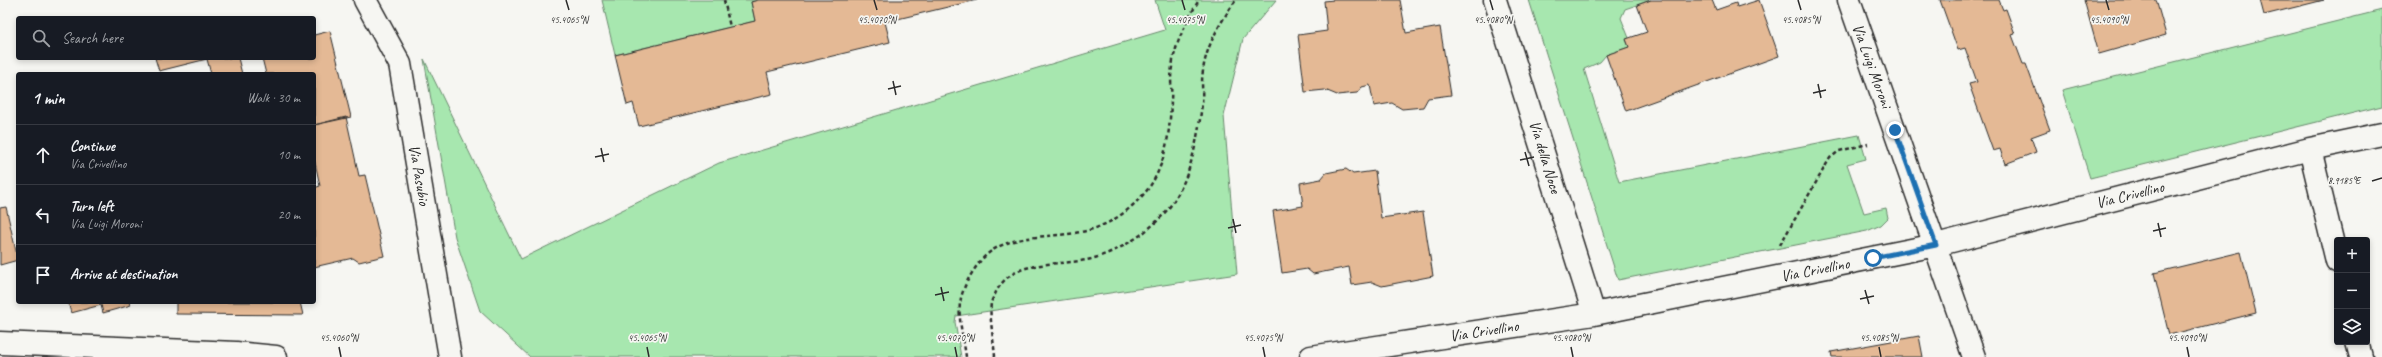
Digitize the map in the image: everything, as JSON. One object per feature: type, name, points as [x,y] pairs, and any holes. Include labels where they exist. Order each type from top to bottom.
[{"type":"street","name":"Via Pasubio","points":[[365,0],[400,64],[450,357]]},
{"type":"street","name":"Via della Noce","points":[[1495,0],[1594,314]]},
{"type":"street","name":"Via Luigi Moroni","points":[[1849,0],[1974,357]]},
{"type":"street","name":"Via Crivellino","points":[[1311,357],[1411,350],[1936,245],[2310,149],[2382,134]]},
{"type":"street","points":[[2310,149],[2334,249]]},
{"type":"street","points":[[0,343],[236,353],[276,357]]},
{"type":"street","points":[[2358,345],[2360,357]]},
{"type":"path","points":[[724,0],[730,27]]},
{"type":"path","points":[[966,357],[960,317],[960,303],[966,281],[980,260],[997,248],[1015,240],[1103,226],[1127,210],[1155,180],[1162,163],[1169,130],[1172,66],[1184,26],[1200,0]]},
{"type":"path","points":[[995,357],[991,302],[1002,281],[1016,271],[1034,266],[1091,259],[1122,246],[1152,226],[1171,207],[1191,163],[1198,130],[1203,70],[1216,32],[1236,0]]},
{"type":"path","points":[[1778,247],[1830,158],[1839,151],[1872,142]]},
{"type":"green space","points":[[602,0],[758,0],[751,2],[755,21],[615,55]]},
{"type":"green space","points":[[1155,0],[1276,0],[1243,39],[1224,116],[1237,274],[956,316],[955,322],[961,357],[530,357],[480,311],[455,237],[424,59],[521,259],[719,163],[1165,30]]},
{"type":"green space","points":[[1529,0],[1651,0],[1625,9],[1621,18],[1629,38],[1626,40],[1629,47],[1606,55],[1600,62],[1584,69],[1619,182],[1859,135],[1866,159],[1847,164],[1864,213],[1886,208],[1888,218],[1881,225],[1867,231],[1618,280]]},
{"type":"green space","points":[[2382,10],[2382,106],[2090,178],[2062,90]]},
{"type":"building","points":[[758,0],[977,0],[885,22],[890,42],[767,72],[772,94],[639,126],[633,103],[627,105],[615,55],[755,21],[751,2]]},
{"type":"building","points":[[1400,0],[1406,33],[1440,27],[1451,95],[1428,98],[1423,107],[1402,109],[1392,103],[1374,106],[1370,85],[1362,87],[1357,93],[1337,95],[1325,90],[1305,92],[1298,35],[1327,31],[1324,1]]},
{"type":"building","points":[[1651,0],[1712,0],[1716,10],[1736,3],[1737,7],[1759,0],[1779,56],[1626,111],[1606,55],[1629,47],[1626,39],[1647,32],[1637,5]]},
{"type":"building","points":[[1940,0],[1999,0],[2003,10],[2006,9],[2015,34],[2012,35],[2023,64],[2026,64],[2050,130],[2031,137],[2036,152],[2005,164],[2000,149],[1993,151],[1969,84],[1977,82],[1965,48],[1958,50]]},
{"type":"building","points":[[2084,0],[2156,0],[2166,35],[2099,54]]},
{"type":"building","points":[[2260,0],[2324,0],[2264,15]]},
{"type":"building","points":[[330,31],[351,117],[316,125],[316,72],[266,72],[262,60],[316,60],[316,34]]},
{"type":"building","points":[[156,60],[203,60],[159,71]]},
{"type":"building","points":[[207,60],[238,60],[242,72],[210,72]]},
{"type":"building","points":[[346,117],[359,176],[365,175],[384,256],[359,262],[353,258],[316,267],[316,187],[320,186],[316,167],[316,124]]},
{"type":"building","points":[[1346,169],[1353,174],[1375,171],[1381,218],[1423,212],[1433,276],[1382,286],[1372,282],[1352,285],[1349,267],[1313,274],[1307,269],[1282,273],[1273,211],[1303,206],[1300,183],[1321,179],[1326,173]]},
{"type":"building","points":[[6,207],[16,251],[16,261],[0,265],[0,208]]},
{"type":"building","points":[[2241,252],[2256,313],[2169,335],[2154,273]]},
{"type":"building","points":[[69,304],[131,305],[103,313],[101,305],[71,313]]},
{"type":"building","points":[[176,304],[300,304],[303,315],[176,314]]},
{"type":"building","points":[[1919,336],[1923,357],[1832,357],[1831,352]]},
{"type":"route","points":[[1873,258],[1936,245],[1895,130]]}]
